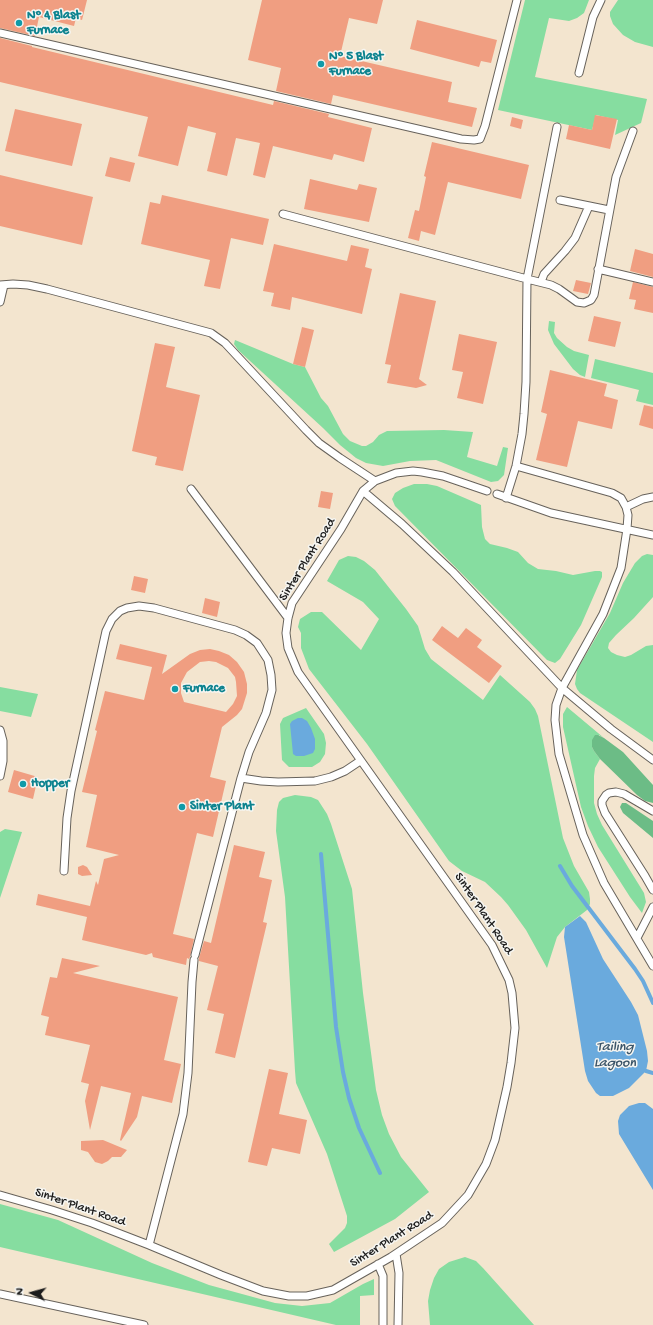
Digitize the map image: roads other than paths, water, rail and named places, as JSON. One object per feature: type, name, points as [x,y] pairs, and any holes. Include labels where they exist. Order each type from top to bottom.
[{"type":"lane","points":[[0,33],[461,139],[474,140],[480,139],[485,126],[517,0]]},
{"type":"lane","points":[[579,73],[593,17],[601,0]]},
{"type":"lane","points":[[506,498],[516,466],[524,414],[526,382],[527,279],[557,128]]},
{"type":"lane","points":[[283,214],[541,282],[559,289],[577,302],[584,303],[591,300],[594,295],[616,177],[633,132]]},
{"type":"lane","points":[[560,200],[609,210]]},
{"type":"lane","points":[[541,282],[544,274],[575,238],[589,206]]},
{"type":"lane","points":[[598,269],[653,282]]},
{"type":"lane","points":[[0,302],[2,285],[28,285],[201,329],[214,335],[225,343],[319,443],[375,480],[396,473],[418,472],[443,476],[487,491]]},
{"type":"lane","points":[[516,466],[612,493],[621,498],[628,514],[621,568],[611,596],[604,614],[562,688],[556,704],[554,720],[556,737],[576,815],[583,835],[604,883],[653,966]]},
{"type":"lane","name":"Sinter Plant Road","points":[[0,1195],[52,1210],[149,1245],[263,1291],[289,1296],[307,1296],[333,1290],[396,1254],[442,1223],[468,1196],[486,1164],[495,1140],[507,1087],[514,1042],[514,1012],[509,980],[492,945],[298,672],[288,648],[286,633],[292,603],[341,530],[363,491],[375,480]]},
{"type":"lane","points":[[191,489],[288,618]]},
{"type":"lane","points":[[363,491],[402,524],[453,572],[562,688],[611,729],[653,760]]},
{"type":"lane","points":[[497,494],[551,513],[653,535]]},
{"type":"lane","points":[[626,507],[653,497]]},
{"type":"lane","points":[[64,871],[67,818],[74,774],[106,631],[112,619],[120,611],[126,608],[139,606],[154,608],[235,630],[246,635],[257,643],[261,647],[270,668],[272,690],[266,713],[249,752],[241,778],[195,957],[192,982],[188,1073],[183,1114],[149,1245]]},
{"type":"lane","points":[[0,730],[3,740],[3,761],[0,776]]},
{"type":"lane","points":[[241,778],[261,782],[316,781],[332,777],[345,771],[360,761]]},
{"type":"lane","points":[[653,810],[650,810],[624,794],[616,792],[609,793],[602,801],[605,813],[653,890]]},
{"type":"lane","points":[[637,938],[653,907]]},
{"type":"lane","points":[[396,1254],[399,1273],[398,1325]]},
{"type":"lane","points":[[378,1264],[383,1276],[383,1325]]},
{"type":"lane","points":[[0,1294],[144,1325]]},
{"type":"water","points":[[298,718],[302,718],[307,721],[315,739],[315,749],[313,753],[304,756],[296,756],[293,754],[290,724]]},
{"type":"water","name":"Tailing Lagoon","points":[[580,916],[586,922],[603,959],[638,1015],[647,1051],[648,1061],[646,1071],[629,1088],[613,1096],[600,1096],[596,1093],[588,1081],[585,1071],[564,937],[565,927]]},
{"type":"water","points":[[645,1103],[653,1109],[653,1190],[619,1134],[618,1121],[620,1115],[629,1106]]},
{"type":"waterway","points":[[321,854],[336,1027],[343,1072],[349,1098],[359,1128],[380,1173]]},
{"type":"waterway","points":[[560,866],[572,886],[635,969],[643,981],[653,1003]]},
{"type":"waterway","points":[[646,1071],[653,1073]]},
{"type":"place","name":"Nº 4 Blast Furnace","points":[[19,23]]},
{"type":"place","name":"Nº 5 Blast Furnace","points":[[321,64]]},
{"type":"place","name":"Furnace","points":[[175,689]]},
{"type":"place","name":"Hopper","points":[[23,784]]},
{"type":"place","name":"Sinter Plant","points":[[182,807]]}]
